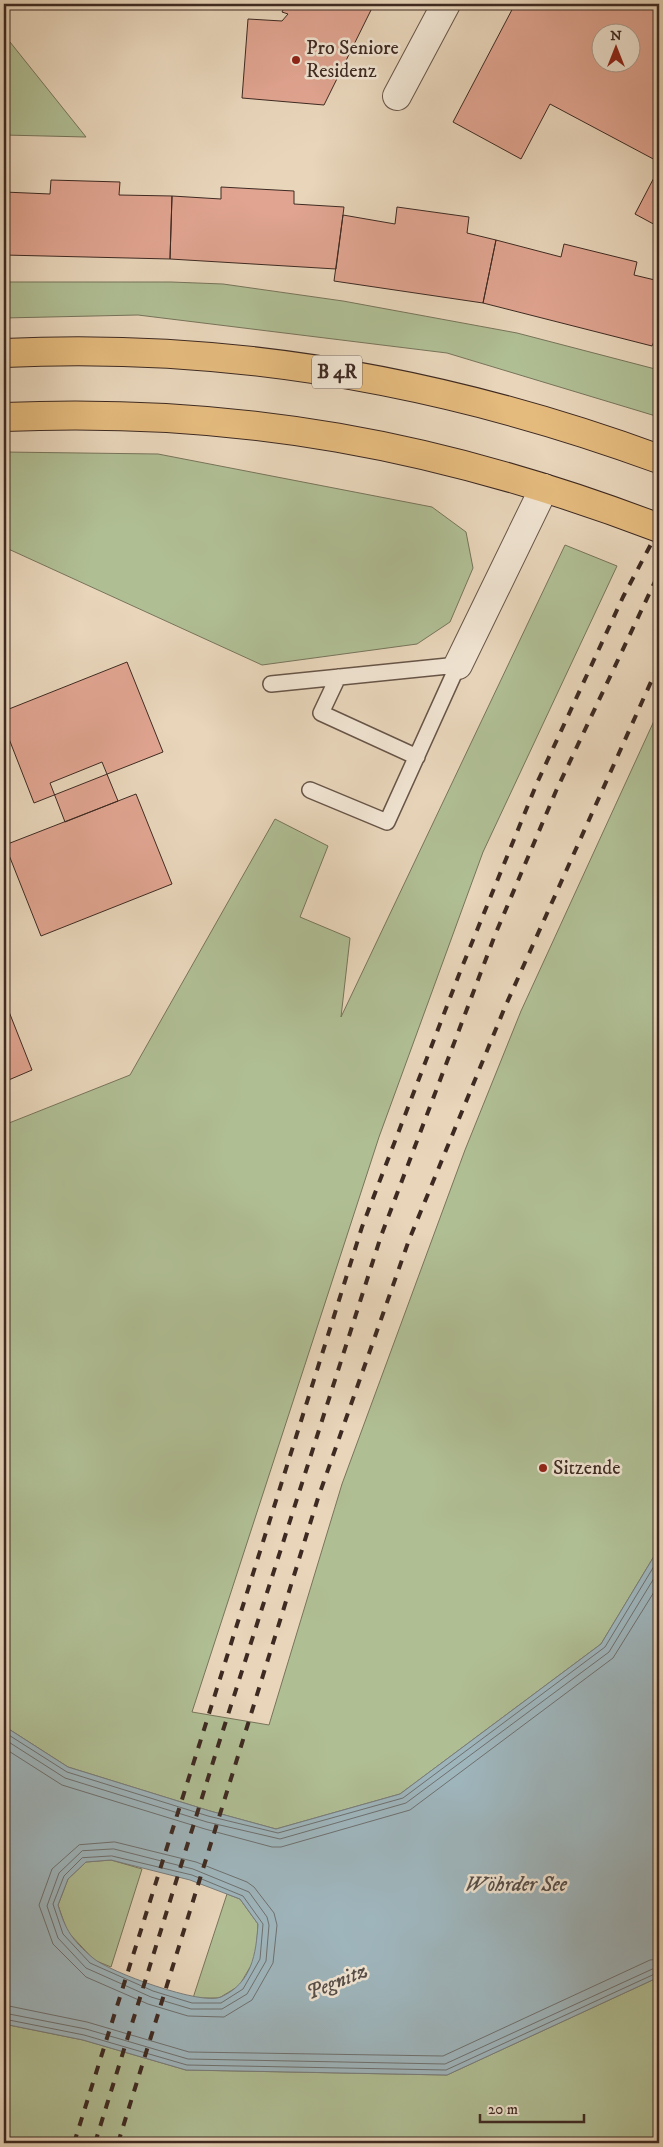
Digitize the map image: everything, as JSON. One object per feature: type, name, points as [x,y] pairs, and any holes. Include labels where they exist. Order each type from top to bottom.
[{"type":"main road","name":"B 4R","points":[[4,353],[58,351],[146,353],[245,360],[338,372],[422,388],[509,409],[659,459]]},
{"type":"main road","points":[[4,417],[190,418],[302,431],[424,454],[506,475],[659,528]]},
{"type":"street","points":[[397,96],[446,4]]},
{"type":"street","points":[[458,665],[544,488]]},
{"type":"lane","points":[[271,684],[458,665]]},
{"type":"lane","points":[[310,790],[387,822],[458,665]]},
{"type":"lane","points":[[338,678],[321,713],[417,757]]},
{"type":"green space","points":[[10,42],[86,137],[4,135],[4,44]]},
{"type":"green space","points":[[4,282],[171,282],[223,284],[343,301],[517,333],[659,370],[659,417],[447,353],[138,315],[4,318]]},
{"type":"green space","points":[[4,452],[158,454],[432,507],[466,532],[473,568],[450,622],[417,644],[262,665],[4,547]]},
{"type":"green space","points":[[565,545],[617,566],[483,852],[379,1137],[192,1712],[269,1725],[342,1484],[465,1150],[521,1011],[659,710],[659,1548],[601,1644],[400,1794],[276,1829],[210,1811],[68,1767],[4,1726],[4,1125],[130,1075],[275,819],[328,846],[300,917],[350,938],[341,1017]]},
{"type":"green space","points":[[111,1860],[142,1869],[111,1967],[94,1960],[67,1931],[58,1905],[68,1879],[86,1862]]},
{"type":"green space","points":[[227,1894],[240,1899],[258,1924],[256,1957],[239,1986],[219,1998],[193,1998]]},
{"type":"green space","points":[[659,1977],[659,2143],[4,2143],[4,2024],[83,2040],[186,2070],[447,2075]]},
{"type":"water","name":"Wöhrder See","points":[[659,1548],[659,1977],[447,2075],[186,2070],[83,2040],[4,2024],[4,1726],[68,1767],[210,1811],[276,1829],[400,1794],[601,1644]],"holes":[[[111,1860],[190,1880],[240,1899],[258,1924],[254,1957],[246,1976],[240,1984],[221,1997],[195,1997],[176,1992],[136,1979],[102,1964],[75,1940],[64,1922],[58,1905],[68,1879],[86,1862]]]},
{"type":"building","name":"Pro Seniore Residenz","points":[[286,4],[374,4],[324,105],[242,98],[248,19],[282,21],[288,14],[282,12]]},
{"type":"building","points":[[515,4],[659,4],[659,162],[550,104],[521,159],[453,122]]},
{"type":"building","points":[[659,168],[659,227],[635,214]]},
{"type":"building","points":[[51,180],[120,182],[119,195],[172,196],[170,259],[4,255],[4,192],[50,194]]},
{"type":"building","points":[[221,187],[294,191],[294,204],[344,207],[336,269],[170,259],[172,196],[221,199]]},
{"type":"building","points":[[397,207],[469,217],[467,233],[496,240],[483,303],[334,281],[343,215],[395,224]]},
{"type":"building","points":[[496,240],[561,257],[564,244],[637,262],[634,275],[659,281],[659,330],[652,346],[483,303]]},
{"type":"building","points":[[127,662],[163,752],[34,803],[4,726],[4,711]]},
{"type":"building","points":[[102,762],[118,801],[65,822],[50,783]]},
{"type":"building","points":[[136,794],[172,884],[41,936],[5,845]]},
{"type":"building","points":[[4,999],[32,1070],[4,1082]]},
{"type":"railway","points":[[74,2143],[362,1227],[460,972],[537,783],[623,597],[659,529]]},
{"type":"railway","points":[[95,2143],[218,1746],[381,1236],[495,935],[556,791],[659,573]]},
{"type":"railway","points":[[118,2143],[318,1498],[409,1240],[505,1007],[659,664]]},
{"type":"place","name":"Pro Seniore Residenz","points":[[296,60]]},
{"type":"place","name":"Sitzende","points":[[543,1468]]},
{"type":"water label","name":"Pegnitz","points":[[337,1982]]}]
